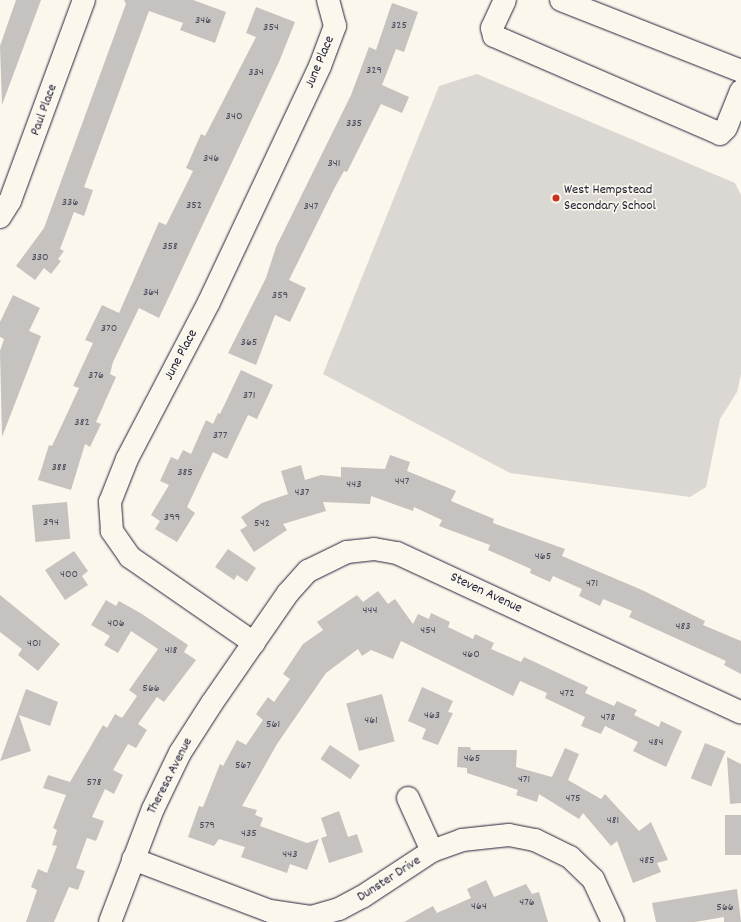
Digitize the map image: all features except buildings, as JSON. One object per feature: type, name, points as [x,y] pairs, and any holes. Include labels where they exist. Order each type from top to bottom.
[{"type":"street","name":"Paul Place","points":[[0,217],[10,201],[84,0]]},
{"type":"street","points":[[504,0],[492,28],[494,36],[720,134],[726,128],[741,91]]},
{"type":"street","points":[[561,0],[741,72]]},
{"type":"street","name":"June Place","points":[[254,643],[130,557],[112,531],[110,502],[127,459],[209,302],[320,66],[335,26],[331,6]]},
{"type":"street","name":"Steven Avenue","points":[[254,643],[288,593],[308,571],[347,552],[374,549],[397,553],[436,569],[741,713]]},
{"type":"street","name":"Theresa Avenue","points":[[110,922],[152,809],[180,753],[254,643]]},
{"type":"street","points":[[408,798],[432,851]]},
{"type":"street","name":"Dunster Drive","points":[[133,859],[270,911],[311,917],[339,909],[362,897],[432,851],[462,840],[499,834],[535,840],[559,849],[593,879],[613,922]]},
{"type":"shaded area","name":"West Hempstead Secondary School","points":[[477,74],[735,183],[741,195],[741,374],[737,392],[720,419],[706,487],[690,497],[510,473],[323,374],[439,86]]},
{"type":"place","name":"West Hempstead Secondary School","points":[[556,198]]}]
